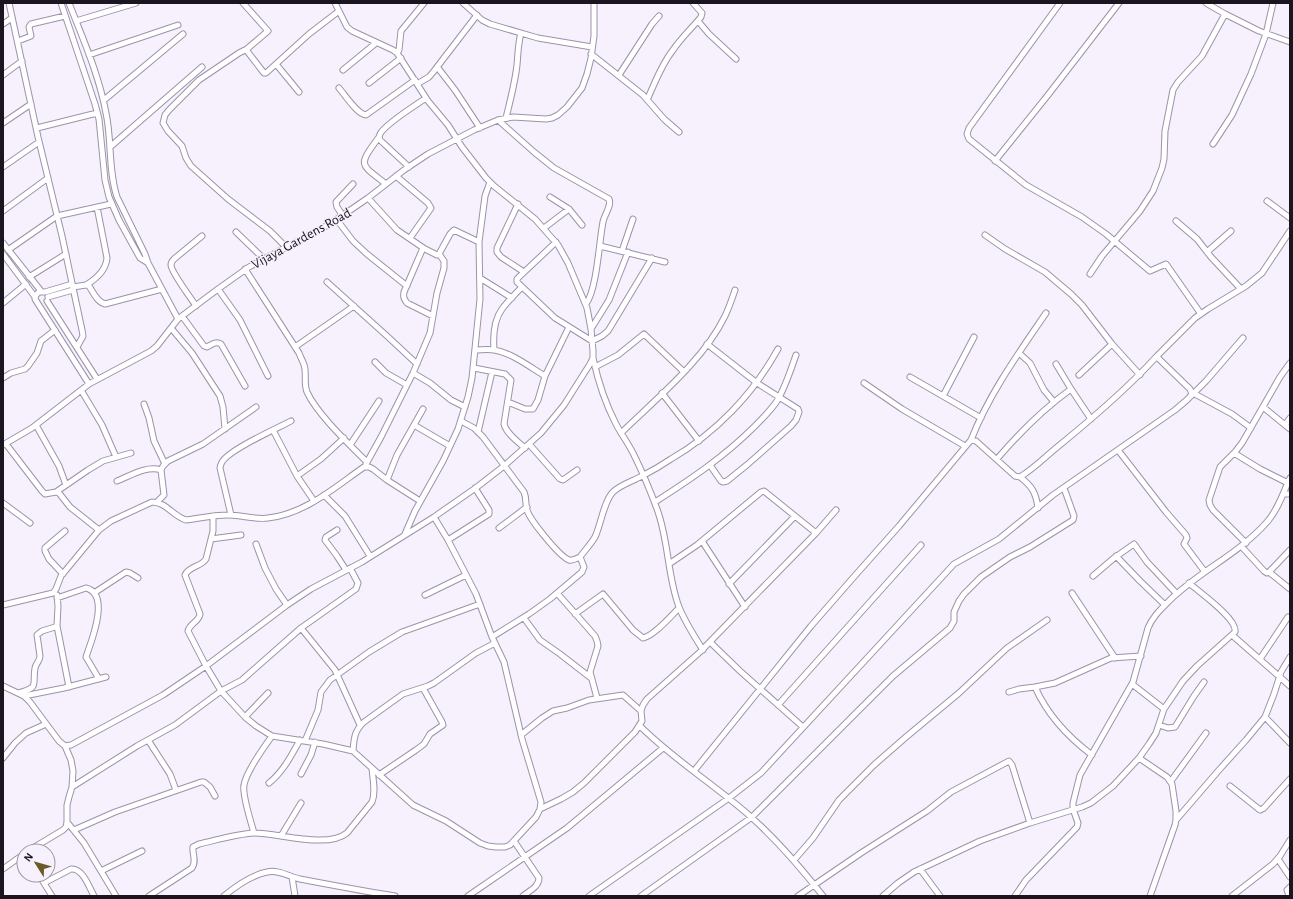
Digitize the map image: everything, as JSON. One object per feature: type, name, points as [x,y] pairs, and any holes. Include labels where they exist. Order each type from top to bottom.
[{"type":"street","points":[[9,3],[83,336],[77,347]]},
{"type":"street","points":[[61,3],[91,87],[98,113],[105,180],[111,204],[140,258],[148,263]]},
{"type":"street","points":[[69,3],[104,100],[110,147],[112,179],[117,197],[148,263],[180,318],[204,346],[207,347],[215,342],[221,344],[245,386]]},
{"type":"street","points":[[76,21],[136,3]]},
{"type":"street","points":[[243,3],[268,32],[247,49],[199,80],[169,110],[165,115],[163,123],[168,131],[182,146],[186,158],[191,166],[228,199],[270,231],[286,247]]},
{"type":"street","points":[[335,3],[346,27],[393,50],[399,56],[426,98],[490,182],[518,204],[544,228],[556,242],[563,254],[586,304],[591,329],[592,358],[602,392],[615,423],[632,452],[654,502],[665,533],[669,564],[679,608],[703,650]]},
{"type":"street","points":[[369,84],[399,56],[401,31],[424,3]]},
{"type":"street","points":[[463,3],[490,24],[552,41],[592,47]]},
{"type":"street","name":"Vijaya Gardens Road","points":[[4,445],[36,425],[90,384],[151,351],[157,346],[180,318],[245,270],[337,220],[409,166],[428,154],[498,120],[513,117],[546,119],[558,115],[567,107],[582,88],[587,74],[594,36],[594,3]]},
{"type":"street","points":[[647,100],[660,70],[667,59],[680,40],[701,17],[702,13],[693,3]]},
{"type":"street","points":[[1060,3],[969,128],[967,134],[968,139],[1026,185],[1082,217],[1150,271],[1164,264],[1167,265],[1200,314]]},
{"type":"street","points":[[996,161],[1118,3]]},
{"type":"street","points":[[1206,3],[1266,34],[1290,42]]},
{"type":"street","points":[[1213,144],[1227,124],[1251,74],[1266,34],[1274,3]]},
{"type":"street","points":[[247,49],[264,73],[266,73],[310,34],[339,11]]},
{"type":"street","points":[[1090,274],[1102,256],[1115,242],[1148,199],[1159,179],[1164,159],[1164,137],[1175,85],[1202,56],[1225,14]]},
{"type":"street","points":[[339,88],[361,114],[366,115],[416,82],[429,77],[438,68],[477,15]]},
{"type":"street","points":[[18,41],[31,36],[29,27],[31,24],[65,16]]},
{"type":"street","points":[[618,75],[659,16]]},
{"type":"street","points":[[3,24],[12,18]]},
{"type":"street","points":[[698,21],[709,34],[736,59]]},
{"type":"street","points":[[89,55],[178,25]]},
{"type":"street","points":[[506,118],[514,82],[521,33]]},
{"type":"street","points":[[104,100],[183,34]]},
{"type":"street","points":[[343,70],[376,43]]},
{"type":"street","points":[[591,54],[647,100],[664,119],[679,132]]},
{"type":"street","points":[[3,75],[22,61]]},
{"type":"street","points":[[276,64],[299,92]]},
{"type":"street","points":[[110,147],[202,67]]},
{"type":"street","points":[[438,68],[455,90],[480,128]]},
{"type":"street","points":[[386,184],[368,170],[364,164],[364,159],[381,132],[389,124],[426,98]]},
{"type":"street","points":[[3,124],[31,104]]},
{"type":"street","points":[[37,128],[98,113]]},
{"type":"street","points":[[498,120],[554,168],[609,199],[610,201],[603,221],[600,246],[589,300],[586,304]]},
{"type":"street","points":[[379,137],[409,166]]},
{"type":"street","points":[[3,167],[39,142]]},
{"type":"street","points":[[396,176],[428,203],[431,208],[410,238]]},
{"type":"street","points":[[3,211],[48,178]]},
{"type":"street","points":[[405,534],[420,501],[443,461],[461,422],[465,407],[474,368],[480,299],[479,242],[485,196],[490,182]]},
{"type":"street","points":[[343,216],[337,208],[336,202],[353,184]]},
{"type":"street","points":[[550,196],[569,209],[582,225]]},
{"type":"street","points":[[368,198],[397,230],[422,248],[434,254],[439,254]]},
{"type":"street","points":[[1268,201],[1290,218]]},
{"type":"street","points":[[8,250],[57,216],[111,204]]},
{"type":"street","points":[[518,204],[497,248],[497,252],[499,255],[524,272]]},
{"type":"street","points":[[35,297],[37,293],[43,291],[86,285],[94,280],[104,269],[107,258],[97,207]]},
{"type":"street","points":[[544,228],[569,209]]},
{"type":"street","points":[[622,251],[633,219]]},
{"type":"street","points":[[337,220],[353,240],[367,254],[407,286]]},
{"type":"street","points":[[1176,221],[1197,239],[1241,289]]},
{"type":"street","points":[[439,254],[450,234],[454,230],[479,242]]},
{"type":"street","points":[[1207,252],[1231,231]]},
{"type":"street","points":[[1020,477],[1091,419],[1140,375],[1186,326],[1200,314],[1241,289],[1262,273],[1290,231]]},
{"type":"street","points":[[236,232],[264,259]]},
{"type":"street","points":[[985,235],[1005,249],[1045,272],[1078,300],[1112,344],[1140,375]]},
{"type":"street","points":[[196,306],[177,277],[171,263],[202,236]]},
{"type":"street","points":[[556,242],[517,279],[517,282],[555,318],[592,341]]},
{"type":"street","points":[[3,243],[43,291],[98,379]]},
{"type":"street","points":[[600,246],[665,262]]},
{"type":"street","points":[[422,248],[403,296],[407,303],[433,316]]},
{"type":"street","points":[[591,329],[609,300],[628,252]]},
{"type":"street","points":[[3,254],[35,297],[90,384]]},
{"type":"street","points":[[30,277],[66,254]]},
{"type":"street","points":[[3,603],[53,593],[62,574],[99,530],[111,520],[152,502],[157,502],[163,505],[179,518],[186,520],[232,515],[269,518],[292,512],[314,501],[365,465],[413,373],[430,333],[437,293],[444,268],[444,261],[439,254]]},
{"type":"street","points":[[592,341],[608,331],[652,258]]},
{"type":"street","points":[[245,270],[295,347],[305,366],[305,383],[309,395],[320,411],[350,445],[365,465],[420,501]]},
{"type":"street","points":[[480,278],[512,298]]},
{"type":"street","points":[[327,282],[417,364]]},
{"type":"street","points":[[3,303],[26,284]]},
{"type":"street","points":[[86,285],[89,286],[101,303],[105,304],[162,289]]},
{"type":"street","points":[[38,302],[44,303],[48,299],[73,287]]},
{"type":"street","points":[[494,350],[493,341],[497,319],[501,310],[522,287]]},
{"type":"street","points":[[218,289],[240,320],[268,376]]},
{"type":"street","points":[[621,433],[684,372],[707,344],[724,317],[735,290]]},
{"type":"street","points":[[295,347],[354,306]]},
{"type":"street","points":[[694,771],[811,626],[899,526],[971,440],[1005,374],[1046,314]]},
{"type":"street","points":[[508,402],[525,409],[533,408],[538,400],[545,376],[569,327]]},
{"type":"street","points":[[171,328],[192,353],[220,396],[223,407],[225,429]]},
{"type":"street","points":[[3,378],[11,373],[25,369],[37,353],[41,341],[56,330]]},
{"type":"street","points":[[595,367],[618,355],[644,334],[684,372]]},
{"type":"street","points":[[943,396],[974,337]]},
{"type":"street","points":[[589,896],[729,798],[761,773],[949,569],[959,561],[999,539],[1064,488],[1175,410],[1210,377],[1243,338]]},
{"type":"street","points":[[707,344],[757,383],[799,412],[796,420],[790,426],[748,464],[727,480],[723,482],[721,481],[710,465]]},
{"type":"street","points":[[1079,375],[1112,344]]},
{"type":"street","points":[[461,422],[478,432],[524,492],[527,500],[526,507],[530,517],[557,550],[571,560],[580,557],[595,537],[607,500],[612,493],[678,455],[711,431],[748,395],[778,349]]},
{"type":"street","points":[[475,350],[494,350],[512,357],[545,376]]},
{"type":"street","points":[[1019,353],[1030,363],[1044,390],[1054,402]]},
{"type":"street","points":[[654,502],[710,465],[743,438],[768,413],[779,397],[796,355]]},
{"type":"street","points":[[1157,356],[1190,389],[1192,395],[1232,414],[1251,428]]},
{"type":"street","points":[[65,746],[71,745],[163,696],[310,589],[348,569],[434,517],[475,488],[504,466],[541,433],[564,405],[590,364],[592,358]]},
{"type":"street","points":[[375,362],[386,373],[407,385]]},
{"type":"street","points":[[1246,543],[1217,514],[1209,502],[1220,466],[1234,453],[1251,428],[1280,377],[1290,363]]},
{"type":"street","points":[[1056,364],[1091,419]]},
{"type":"street","points":[[474,368],[505,374],[511,380],[504,427],[525,448]]},
{"type":"street","points":[[478,432],[492,372]]},
{"type":"street","points":[[413,373],[430,383],[451,400],[465,407]]},
{"type":"street","points":[[910,377],[981,418]]},
{"type":"street","points":[[864,383],[902,409],[965,446]]},
{"type":"street","points":[[997,459],[1026,427],[1071,389]]},
{"type":"street","points":[[82,390],[102,425],[116,457]]},
{"type":"street","points":[[662,393],[699,441]]},
{"type":"street","points":[[350,445],[378,401]]},
{"type":"street","points":[[144,404],[154,441],[165,464]]},
{"type":"street","points":[[157,502],[164,495],[161,470],[168,460],[194,449],[256,407]]},
{"type":"street","points":[[1263,407],[1290,429]]},
{"type":"street","points":[[387,480],[397,455],[423,409]]},
{"type":"street","points":[[1285,425],[1290,418]]},
{"type":"street","points":[[232,515],[220,468],[221,464],[231,454],[291,421]]},
{"type":"street","points":[[36,425],[59,466],[66,485]]},
{"type":"street","points":[[414,425],[450,446]]},
{"type":"street","points":[[273,430],[297,476],[314,501]]},
{"type":"street","points":[[297,476],[344,438]]},
{"type":"street","points":[[971,440],[976,441],[1032,488],[1037,499],[1038,508]]},
{"type":"street","points":[[530,444],[560,479],[563,480],[577,470]]},
{"type":"street","points":[[4,445],[45,494],[56,492],[103,461],[131,452]]},
{"type":"street","points":[[1118,450],[1166,512],[1186,535],[1187,538],[1184,544],[1204,572]]},
{"type":"street","points":[[1015,896],[1026,880],[1077,827],[1078,823],[1076,813],[1073,809],[1073,803],[1080,775],[1132,684],[1148,628],[1152,620],[1176,593],[1246,543],[1268,521],[1283,494],[1289,481],[1264,471],[1234,453]]},
{"type":"street","points":[[117,481],[147,470],[157,468],[161,470]]},
{"type":"street","points":[[448,540],[489,514],[489,510],[475,488]]},
{"type":"street","points":[[641,896],[752,817],[893,676],[953,625],[954,612],[959,601],[981,577],[1010,557],[1036,544],[1073,520],[1074,516],[1064,488]]},
{"type":"street","points":[[669,564],[702,541],[764,491],[816,533]]},
{"type":"street","points":[[56,492],[59,493],[70,507],[99,530]]},
{"type":"street","points":[[1283,494],[1290,494]]},
{"type":"street","points":[[324,495],[345,516],[370,556]]},
{"type":"street","points":[[3,503],[30,523]]},
{"type":"street","points":[[499,528],[526,507]]},
{"type":"street","points":[[540,809],[573,792],[584,783],[640,726],[642,721],[641,711],[647,699],[703,650],[816,533],[836,510]]},
{"type":"street","points":[[213,516],[213,531],[205,562],[188,570],[185,575],[200,614],[198,620],[188,631],[221,691],[245,717],[272,736],[315,742],[353,751],[413,805],[446,821],[480,843],[488,846],[505,847],[510,845],[536,817],[540,809],[540,802],[521,735],[504,662],[492,637],[480,604],[448,540],[434,517]]},
{"type":"street","points":[[729,584],[795,516]]},
{"type":"street","points":[[72,787],[175,725],[221,691],[246,677],[301,628],[356,589],[358,582],[325,540],[326,537],[337,530]]},
{"type":"street","points":[[62,574],[49,558],[45,548],[65,531]]},
{"type":"street","points":[[211,539],[241,535]]},
{"type":"street","points":[[702,541],[744,607]]},
{"type":"street","points":[[256,544],[265,568],[276,589],[287,605]]},
{"type":"street","points":[[778,705],[921,545]]},
{"type":"street","points":[[1093,576],[1116,556],[1133,545],[1136,545],[1148,562],[1176,593]]},
{"type":"street","points":[[1241,546],[1264,571],[1267,573],[1269,572],[1290,589]]},
{"type":"street","points":[[1269,572],[1290,550]]},
{"type":"street","points":[[1116,556],[1165,605]]},
{"type":"street","points":[[492,637],[524,618],[584,570],[580,557]]},
{"type":"street","points":[[94,593],[126,572],[138,578]]},
{"type":"street","points":[[425,595],[466,575]]},
{"type":"street","points":[[882,896],[898,883],[920,869],[980,841],[1087,805],[1113,786],[1139,758],[1159,725],[1164,709],[1183,681],[1197,666],[1232,635],[1236,629],[1231,620],[1189,583]]},
{"type":"street","points":[[57,598],[86,588],[94,593],[97,600],[98,616],[86,657],[98,679]]},
{"type":"street","points":[[56,589],[58,606],[56,626],[69,686]]},
{"type":"street","points":[[556,593],[597,640],[597,651],[590,672],[597,698]]},
{"type":"street","points":[[1072,593],[1115,658]]},
{"type":"street","points":[[575,614],[603,594],[633,630],[643,638],[647,638],[679,608]]},
{"type":"street","points":[[269,783],[281,771],[302,740],[318,710],[321,692],[327,684],[369,652],[402,632],[480,604]]},
{"type":"street","points":[[1260,660],[1288,617]]},
{"type":"street","points":[[524,618],[536,635],[546,644],[592,679]]},
{"type":"street","points":[[794,860],[813,838],[839,800],[869,770],[959,693],[1007,648],[1047,620]]},
{"type":"street","points":[[18,693],[30,690],[34,685],[35,667],[40,656],[37,635],[42,630],[56,626]]},
{"type":"street","points":[[301,628],[338,676],[360,726]]},
{"type":"street","points":[[1232,635],[1290,686]]},
{"type":"street","points":[[710,642],[803,727]]},
{"type":"street","points":[[353,751],[354,736],[360,726],[403,694],[434,683],[476,653],[495,643]]},
{"type":"street","points":[[1009,692],[1055,682],[1104,660],[1141,656]]},
{"type":"street","points":[[1150,896],[1176,820],[1265,717],[1279,676],[1290,656]]},
{"type":"street","points":[[24,696],[106,677]]},
{"type":"street","points":[[1159,725],[1168,728],[1175,727],[1204,682]]},
{"type":"street","points":[[1132,684],[1164,709]]},
{"type":"street","points":[[3,686],[24,696],[30,702],[59,741],[65,746],[71,760],[73,771],[72,787],[68,801],[66,827],[41,843]]},
{"type":"street","points":[[1035,687],[1042,701],[1057,722],[1075,741],[1092,755]]},
{"type":"street","points":[[379,775],[424,744],[430,734],[443,725],[423,688]]},
{"type":"street","points":[[245,717],[268,693]]},
{"type":"street","points":[[521,735],[548,713],[597,698],[623,695],[641,711]]},
{"type":"street","points":[[1265,717],[1290,743]]},
{"type":"street","points":[[3,758],[15,742],[26,733],[46,724]]},
{"type":"street","points":[[640,726],[663,748],[752,817],[794,860],[823,896]]},
{"type":"street","points":[[1170,781],[1206,733]]},
{"type":"street","points":[[254,833],[245,796],[244,784],[256,760],[272,736]]},
{"type":"street","points":[[148,740],[170,774],[176,790]]},
{"type":"street","points":[[302,774],[315,742]]},
{"type":"street","points":[[468,896],[567,828],[663,748]]},
{"type":"street","points":[[1139,758],[1167,777],[1170,781],[1174,790],[1176,820]]},
{"type":"street","points":[[798,896],[861,853],[927,811],[951,792],[1009,761],[1012,765],[1030,823]]},
{"type":"street","points":[[149,896],[192,868],[194,861],[193,849],[196,845],[254,833],[310,840],[338,839],[342,837],[372,802],[374,791],[372,768]]},
{"type":"street","points":[[1230,786],[1260,810],[1264,808],[1290,779]]},
{"type":"street","points":[[74,830],[116,812],[176,790],[204,782],[210,787],[215,796]]},
{"type":"street","points":[[281,836],[301,803]]},
{"type":"street","points":[[67,822],[84,843],[116,896]]},
{"type":"street","points":[[1232,896],[1278,859],[1290,840]]},
{"type":"street","points":[[514,841],[538,874],[538,885],[523,896]]},
{"type":"street","points":[[101,871],[142,851]]},
{"type":"street","points":[[1278,859],[1290,877]]},
{"type":"street","points":[[3,869],[16,860]]},
{"type":"street","points":[[56,877],[74,869],[78,870],[94,896]]},
{"type":"street","points":[[920,869],[940,896]]},
{"type":"street","points":[[224,896],[231,890],[252,878],[272,871],[322,884],[395,896]]},
{"type":"street","points":[[292,877],[295,896]]},
{"type":"street","points":[[44,883],[52,896]]},
{"type":"street","points":[[1288,896],[1287,890],[1290,887]]}]
